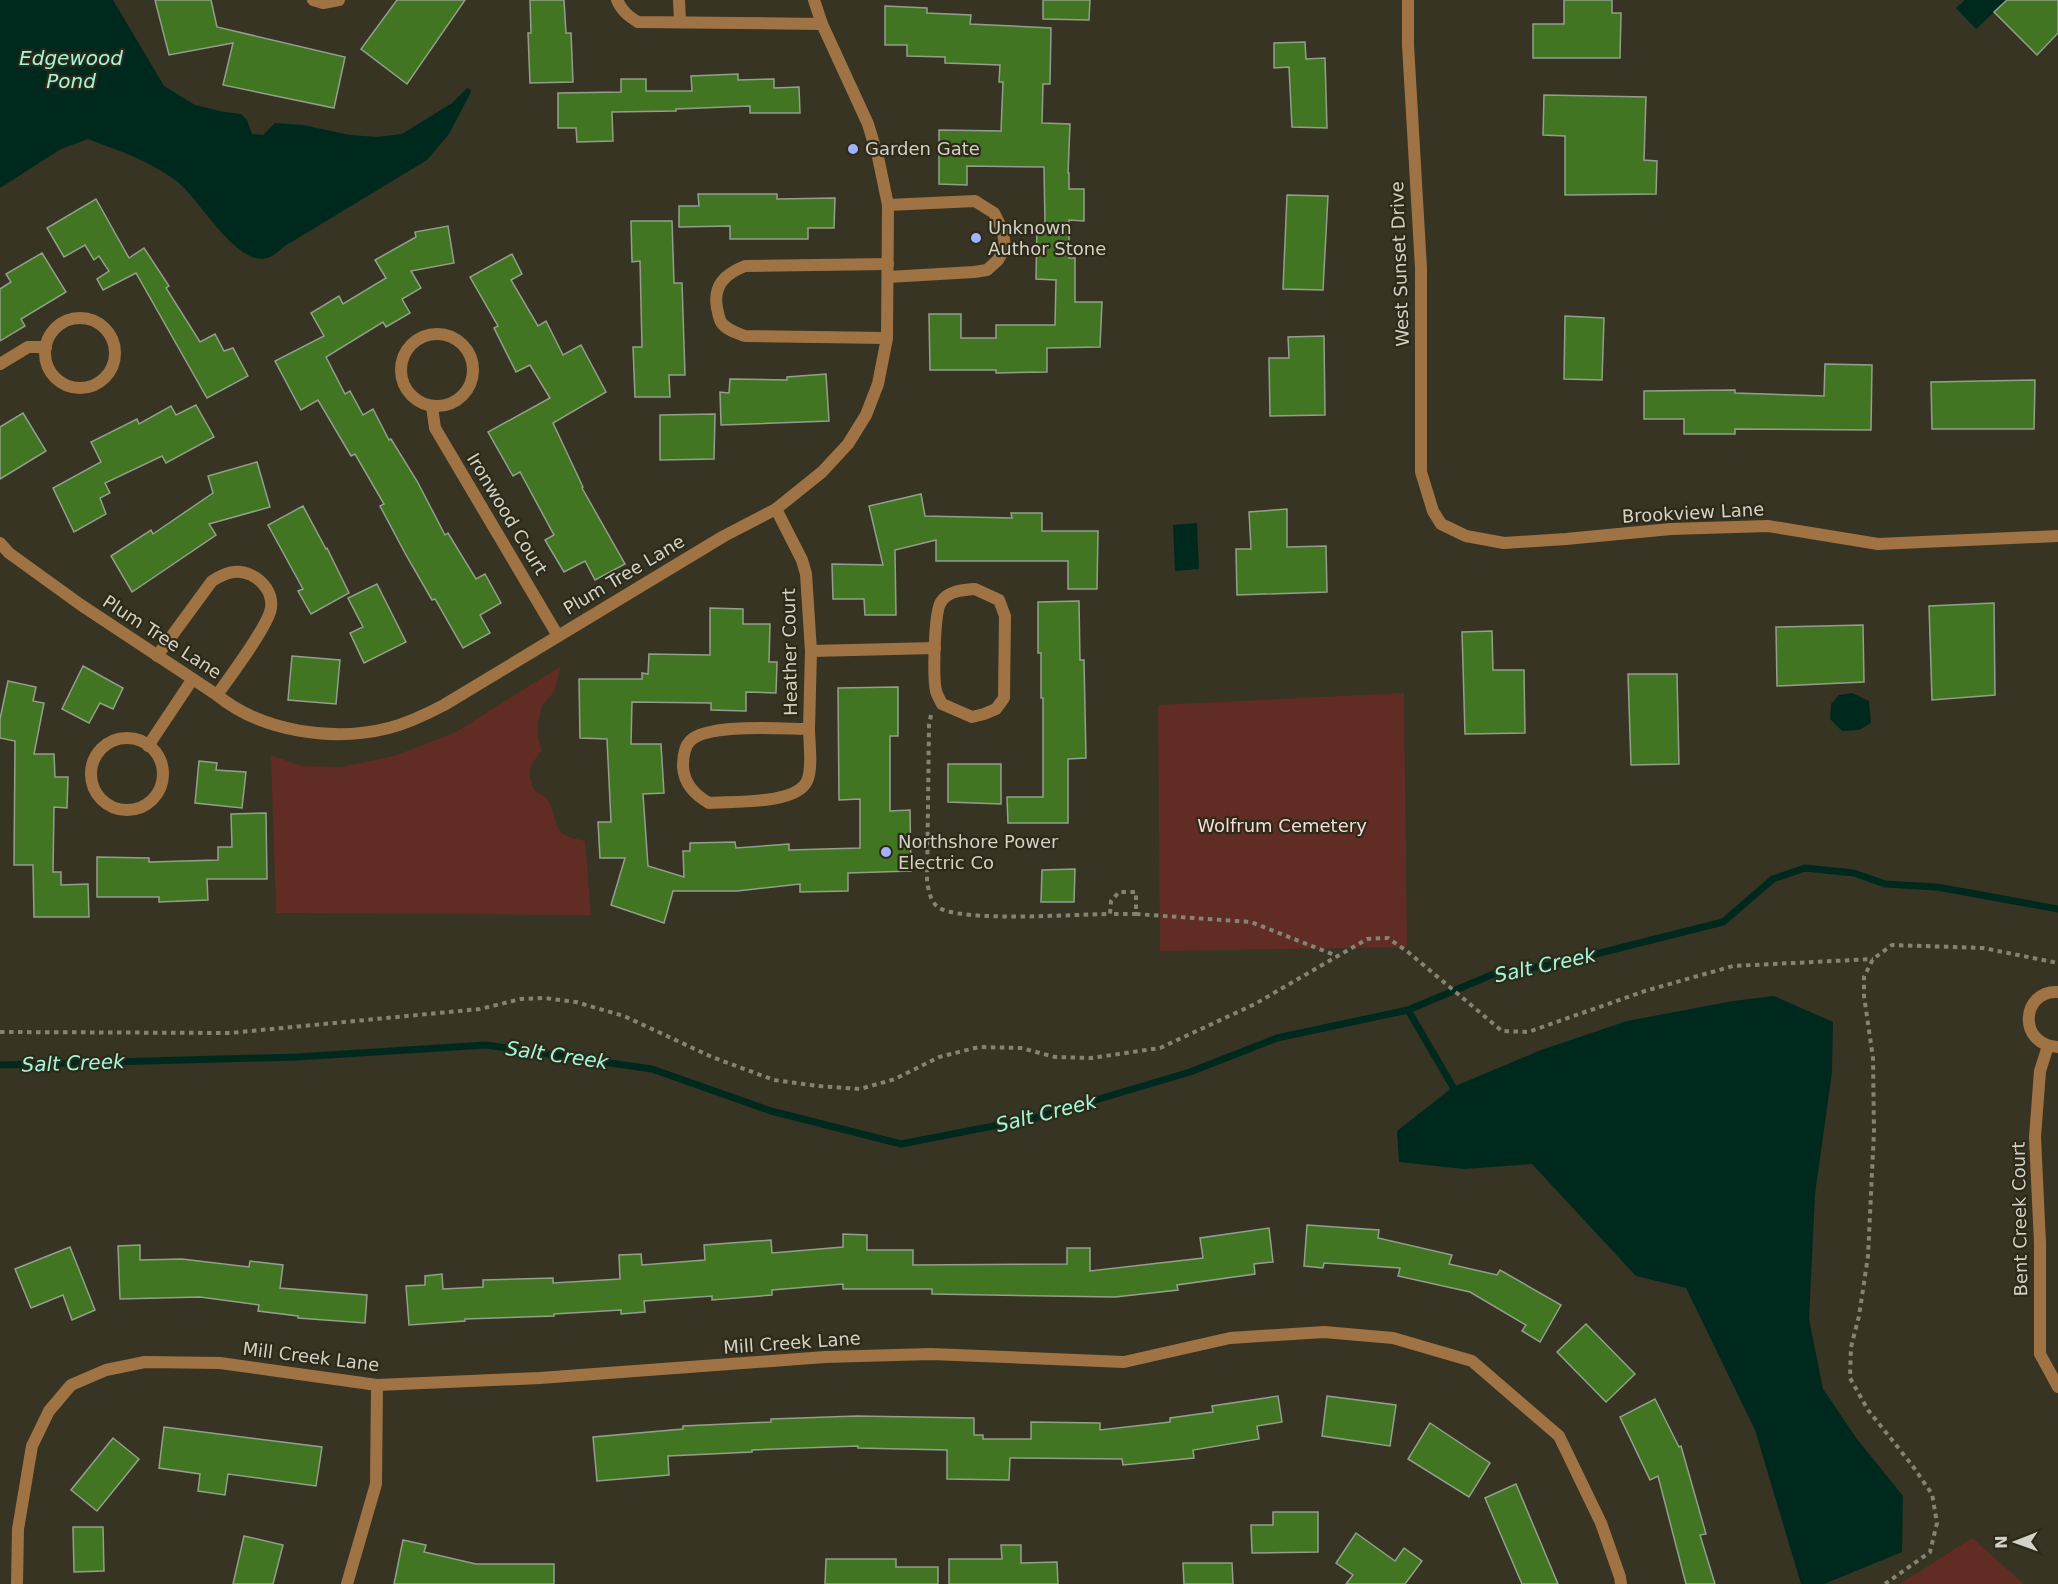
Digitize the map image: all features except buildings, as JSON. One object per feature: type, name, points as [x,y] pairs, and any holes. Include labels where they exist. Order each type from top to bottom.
[{"type":"street","points":[[312,0],[322,3],[339,0]]},
{"type":"street","points":[[617,0],[628,17],[638,22],[822,24]]},
{"type":"street","points":[[680,0],[680,22]]},
{"type":"street","name":"Plum Tree Lane","points":[[0,543],[9,554],[81,605],[233,708],[273,723],[317,733],[353,733],[389,728],[421,717],[444,705],[724,536],[776,509],[822,472],[848,444],[866,414],[874,394],[887,338],[888,205],[878,157],[868,124],[822,24],[814,0]]},
{"type":"street","name":"West Sunset Drive","points":[[1408,0],[1408,45],[1420,268],[1421,472],[1433,511],[1441,524]]},
{"type":"street","points":[[888,205],[975,201],[994,213],[1004,231],[1005,248],[998,260],[987,270],[888,278]]},
{"type":"street","points":[[887,338],[746,336],[732,331],[721,322],[716,296],[720,283],[731,271],[745,266],[888,264]]},
{"type":"street","points":[[78,317],[86,317],[97,321],[108,330],[115,345],[116,357],[108,375],[95,386],[75,388],[55,378],[45,357],[46,346],[52,331],[61,323],[78,317]]},
{"type":"street","points":[[446,334],[459,340],[469,352],[474,370],[464,396],[443,407],[432,407],[423,405],[412,397],[403,383],[400,370],[405,353],[412,343],[426,335],[446,334]]},
{"type":"street","points":[[0,364],[28,347],[46,346]]},
{"type":"street","name":"Ironwood Court","points":[[432,407],[435,428],[558,636]]},
{"type":"street","name":"Heather Court","points":[[776,509],[802,560],[806,574],[811,651],[809,764],[807,781],[798,791],[784,798],[709,803],[699,797],[689,785],[684,774],[683,756],[689,741],[703,734],[719,729],[809,729]]},
{"type":"street","name":"Brookview Lane","points":[[1441,524],[1466,536],[1504,543],[1566,540],[1671,529],[1768,526],[1878,544],[2058,536]]},
{"type":"street","points":[[157,656],[212,581],[224,573],[242,570],[262,580],[270,597],[272,609],[265,624],[217,695]]},
{"type":"street","points":[[975,589],[999,600],[1005,616],[1004,698],[996,709],[972,717],[942,704],[936,691],[936,615],[940,602],[961,590],[975,589]]},
{"type":"street","points":[[811,651],[936,648]]},
{"type":"street","points":[[148,746],[192,680]]},
{"type":"street","points":[[125,738],[143,742],[148,746],[155,751],[160,760],[163,776],[157,794],[146,805],[133,810],[112,807],[101,799],[92,781],[92,765],[97,755],[113,741],[125,738]]},
{"type":"street","name":"Bent Creek Court","points":[[2058,992],[2045,994],[2037,999],[2028,1016],[2033,1035],[2040,1042],[2053,1046],[2040,1071],[2036,1137],[2040,1243],[2040,1354],[2058,1388]]},
{"type":"street","name":"Mill Creek Lane","points":[[17,1584],[18,1529],[32,1446],[49,1411],[71,1385],[106,1370],[145,1362],[220,1363],[377,1385],[540,1378],[825,1357],[931,1354],[1124,1362],[1230,1338],[1324,1332],[1393,1338],[1472,1361],[1558,1436],[1601,1523],[1621,1584]]},
{"type":"street","points":[[347,1584],[376,1484],[377,1385]]},
{"type":"path","points":[[936,691],[928,725],[927,882],[930,896],[936,906],[946,912],[972,916],[1136,914],[1251,922],[1338,956]]},
{"type":"path","points":[[1110,914],[1111,901],[1119,892],[1136,892],[1136,914]]},
{"type":"path","points":[[0,1032],[230,1033],[480,1009],[521,999],[544,998],[576,1002],[624,1016],[712,1057],[774,1080],[860,1089],[895,1079],[939,1057],[979,1047],[1021,1048],[1055,1057],[1090,1058],[1160,1047],[1255,1004],[1367,939],[1388,938],[1502,1031],[1528,1032],[1645,991],[1733,966],[1873,959]]},
{"type":"path","points":[[1884,1584],[1930,1552],[1937,1523],[1932,1494],[1868,1410],[1850,1378],[1851,1347],[1859,1316],[1868,1256],[1874,1131],[1873,1058],[1864,996],[1864,977],[1873,959],[1892,945],[1983,948],[2058,963]]},
{"type":"green space","points":[[561,666],[554,692],[542,706],[538,723],[538,739],[542,750],[530,768],[530,778],[534,790],[542,795],[551,806],[558,828],[562,833],[585,841],[591,915],[276,913],[271,755],[301,766],[341,767],[394,756],[456,732]]},
{"type":"green space","name":"Wolfrum Cemetery","points":[[1404,693],[1407,947],[1160,951],[1158,705]]},
{"type":"green space","points":[[1972,1538],[2024,1584],[1900,1584]]},
{"type":"water","name":"Edgewood Pond","points":[[0,0],[113,0],[164,86],[195,105],[241,114],[247,120],[252,134],[263,135],[275,123],[303,125],[350,135],[377,137],[402,134],[452,103],[467,88],[471,90],[449,134],[427,160],[272,256],[257,258],[245,253],[232,243],[185,188],[175,180],[144,162],[88,139],[61,149],[0,188]]},
{"type":"water","points":[[1965,0],[2007,0],[1976,29],[1956,8]]},
{"type":"water","points":[[1197,523],[1199,569],[1175,571],[1173,525]]},
{"type":"water","points":[[1852,693],[1869,701],[1871,723],[1859,730],[1842,731],[1830,719],[1831,704],[1839,695]]},
{"type":"water","points":[[1774,996],[1833,1022],[1832,1072],[1815,1194],[1809,1319],[1823,1389],[1857,1439],[1903,1496],[1902,1552],[1824,1584],[1801,1584],[1755,1430],[1686,1288],[1636,1276],[1532,1164],[1464,1169],[1399,1162],[1397,1131],[1453,1087],[1541,1050],[1627,1021],[1733,1001]]},
{"type":"waterway","name":"Salt Creek","points":[[0,1065],[297,1057],[486,1045],[652,1069],[771,1111],[901,1144],[1035,1118],[1190,1072],[1277,1038],[1408,1010],[1496,973],[1556,964],[1723,922],[1773,879],[1805,868],[1854,873],[1885,884],[1937,887],[2058,909]]},
{"type":"waterway","points":[[1408,1010],[1453,1087]]},
{"type":"place","name":"Garden Gate","points":[[853,149]]},
{"type":"place","name":"Unknown Author Stone","points":[[976,238]]},
{"type":"place","name":"Northshore Power Electric Co","points":[[886,852]]}]
